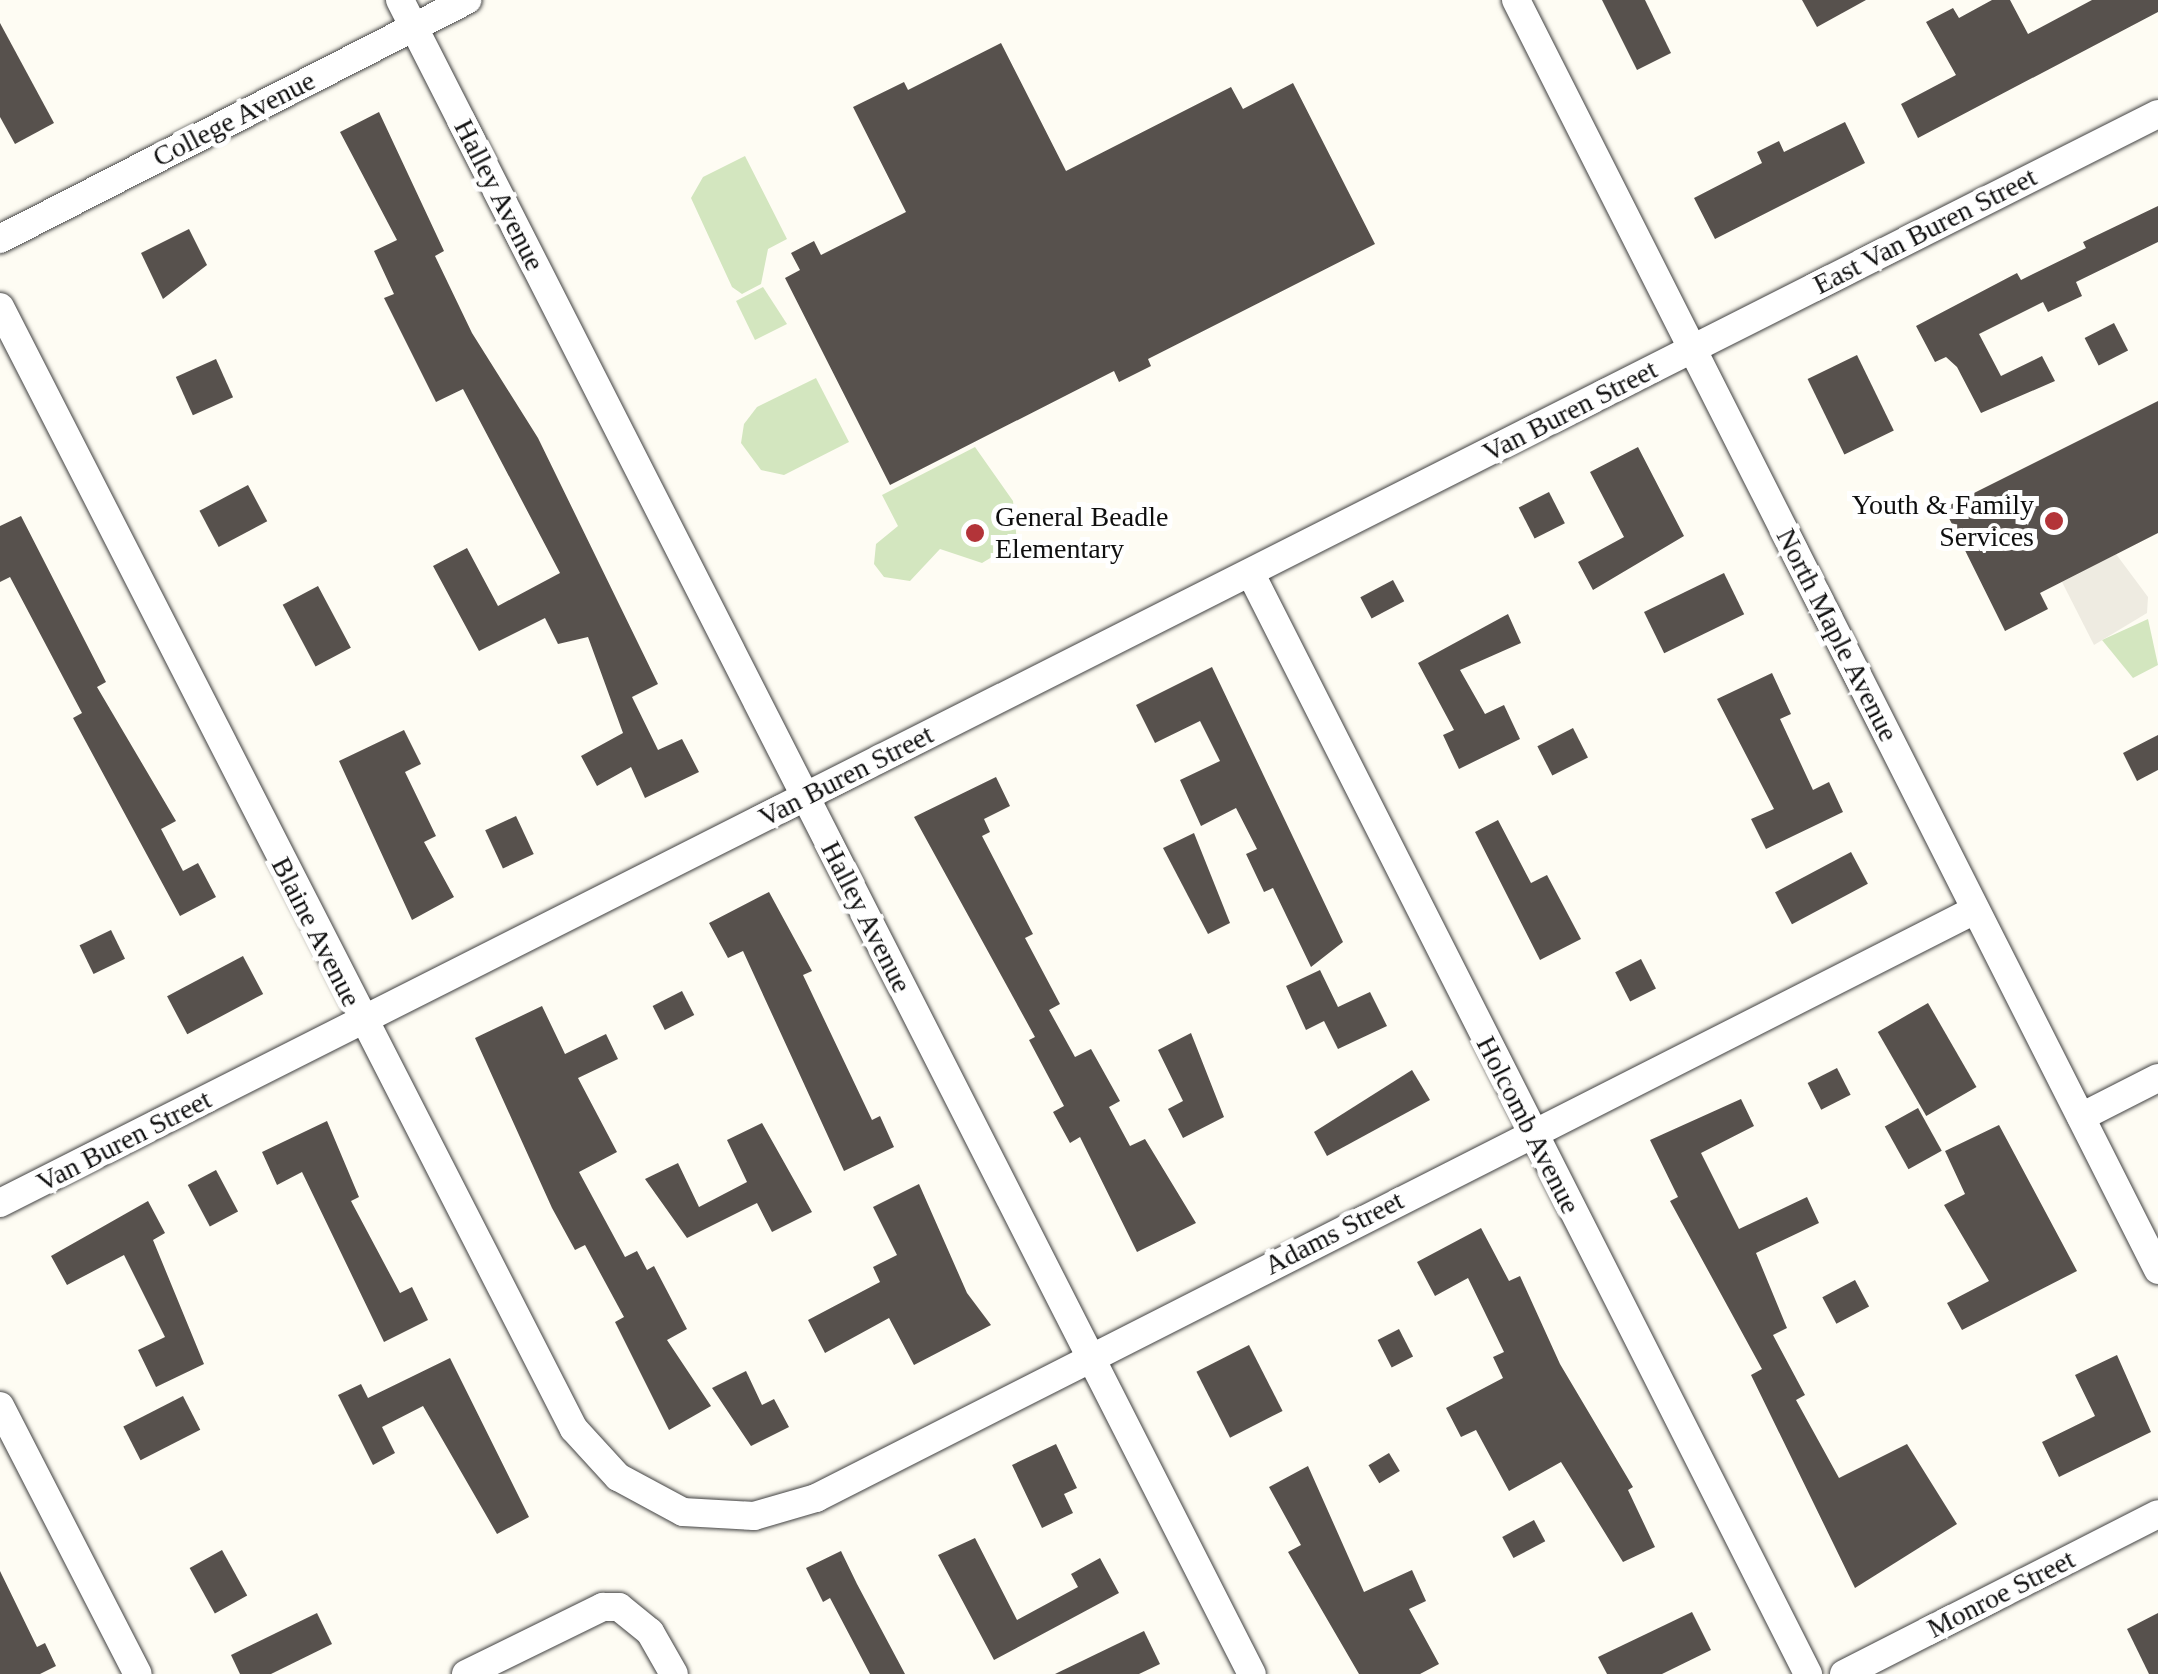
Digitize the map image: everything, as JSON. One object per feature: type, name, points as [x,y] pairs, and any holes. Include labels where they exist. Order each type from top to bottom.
[{"type":"street","name":"Halley Avenue","points":[[400,0],[1252,1674]]},
{"type":"street","name":"College Avenue","points":[[0,238],[468,0]]},
{"type":"street","name":"North Maple Avenue","points":[[1516,0],[2158,1270]]},
{"type":"street","name":"East Van Buren Street","points":[[1693,348],[2158,114]]},
{"type":"street","name":"Blaine Avenue","points":[[0,307],[361,1022],[574,1429],[618,1477],[683,1512]]},
{"type":"street","name":"Van Buren Street","points":[[0,1203],[1693,348]]},
{"type":"street","name":"Holcomb Avenue","points":[[1251,574],[1808,1674]]},
{"type":"street","name":"Adams Street","points":[[683,1512],[754,1516],[816,1498],[1975,910]]},
{"type":"street","points":[[2081,1117],[2158,1078]]},
{"type":"street","points":[[0,1406],[138,1674]]},
{"type":"street","name":"Monroe Street","points":[[1844,1674],[2158,1514]]},
{"type":"street","points":[[466,1674],[603,1607],[632,1616],[674,1674]]},
{"type":"green space","points":[[745,156],[787,239],[768,249],[761,284],[742,294],[732,287],[691,198],[703,177]]},
{"type":"green space","points":[[763,287],[787,324],[755,340],[736,301]]},
{"type":"green space","points":[[816,378],[849,442],[784,475],[761,470],[741,443],[744,424],[757,407]]},
{"type":"green space","points":[[975,447],[1013,501],[1017,542],[982,563],[940,549],[910,581],[884,577],[874,564],[876,544],[898,526],[882,495]]},
{"type":"green space","points":[[2148,619],[2158,665],[2133,678],[2102,640]]},
{"type":"shaded area","points":[[2116,554],[2148,597],[2147,613],[2094,645],[2062,582]]},
{"type":"building","points":[[1602,0],[1645,0],[1671,53],[1637,70]]},
{"type":"building","points":[[1802,0],[1866,0],[1817,27]]},
{"type":"building","points":[[1992,0],[2010,0],[2028,34],[2092,0],[2158,0],[2158,12],[1918,138],[1901,104],[1956,75],[1926,22],[1953,8],[1959,18]]},
{"type":"building","points":[[0,23],[54,123],[15,144],[0,117]]},
{"type":"building","name":"General Beadle Elementary","points":[[1001,43],[1066,171],[1231,87],[1243,109],[1293,83],[1375,244],[1148,359],[1151,366],[1119,382],[1114,371],[890,485],[785,278],[800,270],[791,253],[814,241],[821,255],[906,212],[853,107],[904,82],[908,90]]},
{"type":"building","points":[[379,112],[444,251],[435,256],[472,333],[538,438],[658,684],[632,697],[658,750],[682,739],[699,772],[645,798],[631,767],[597,786],[581,756],[623,733],[588,637],[558,644],[545,618],[479,651],[433,566],[467,548],[498,606],[560,573],[463,389],[436,402],[384,298],[394,294],[374,251],[397,240],[340,132]]},
{"type":"building","points":[[1845,122],[1865,163],[1715,239],[1694,198],[1762,163],[1757,152],[1779,141],[1784,152]]},
{"type":"building","points":[[2158,206],[2158,242],[2076,282],[2082,296],[2048,312],[2043,302],[1979,334],[2001,376],[2042,356],[2055,381],[1981,413],[1957,367],[1946,357],[1935,362],[1916,326],[2017,273],[2021,280],[2086,248],[2083,242]]},
{"type":"building","points":[[189,229],[207,265],[163,299],[141,253]]},
{"type":"building","points":[[2114,323],[2128,351],[2099,366],[2085,338]]},
{"type":"building","points":[[1857,355],[1894,430],[1844,455],[1808,379]]},
{"type":"building","points":[[216,359],[233,397],[193,415],[176,377]]},
{"type":"building","name":"Youth & Family Services","points":[[2158,401],[2158,533],[2040,593],[2048,609],[2005,631],[1944,508]]},
{"type":"building","points":[[1638,447],[1684,536],[1593,590],[1578,562],[1624,537],[1590,472]]},
{"type":"building","points":[[248,485],[267,521],[219,547],[199,511]]},
{"type":"building","points":[[1549,492],[1565,523],[1535,539],[1519,507]]},
{"type":"building","points":[[21,516],[106,682],[97,687],[176,821],[161,829],[183,871],[198,863],[216,897],[180,916],[73,718],[82,713],[10,577],[0,582],[0,526]]},
{"type":"building","points":[[1724,573],[1744,614],[1664,653],[1644,612]]},
{"type":"building","points":[[1393,580],[1404,601],[1372,619],[1360,597]]},
{"type":"building","points":[[318,586],[351,648],[316,667],[283,605]]},
{"type":"building","points":[[1508,614],[1521,643],[1460,670],[1485,714],[1504,705],[1520,739],[1459,769],[1443,735],[1454,730],[1418,663]]},
{"type":"building","points":[[1212,667],[1343,942],[1311,967],[1273,888],[1264,892],[1246,854],[1257,849],[1236,808],[1201,826],[1180,780],[1220,761],[1200,721],[1155,743],[1136,705]]},
{"type":"building","points":[[1772,673],[1791,714],[1780,719],[1813,790],[1829,782],[1843,812],[1766,849],[1751,819],[1774,809],[1717,699]]},
{"type":"building","points":[[1573,728],[1588,757],[1552,776],[1537,746]]},
{"type":"building","points":[[404,730],[421,764],[405,772],[436,836],[424,842],[454,897],[412,920],[339,761]]},
{"type":"building","points":[[2158,735],[2158,770],[2137,781],[2123,753]]},
{"type":"building","points":[[996,777],[1010,806],[984,819],[990,832],[982,836],[1033,934],[1025,938],[1060,1004],[1049,1010],[1075,1057],[1091,1049],[1120,1101],[1109,1107],[1130,1146],[1145,1139],[1196,1223],[1137,1252],[1080,1137],[1070,1143],[1053,1112],[1064,1106],[1029,1040],[1035,1037],[914,817]]},
{"type":"building","points":[[516,816],[534,854],[503,868],[485,830]]},
{"type":"building","points":[[1498,820],[1531,883],[1547,875],[1581,939],[1540,960],[1475,832]]},
{"type":"building","points":[[1194,833],[1230,923],[1208,934],[1163,848]]},
{"type":"building","points":[[1851,852],[1868,884],[1792,924],[1775,892]]},
{"type":"building","points":[[769,892],[812,971],[803,975],[872,1120],[880,1116],[894,1147],[844,1171],[743,951],[728,958],[709,923]]},
{"type":"building","points":[[111,930],[125,959],[94,974],[80,945]]},
{"type":"building","points":[[243,956],[263,994],[187,1034],[167,996]]},
{"type":"building","points":[[1641,959],[1656,988],[1630,1002],[1615,972]]},
{"type":"building","points":[[1320,970],[1338,1007],[1370,992],[1387,1026],[1338,1049],[1324,1021],[1306,1030],[1286,986]]},
{"type":"building","points":[[682,991],[694,1015],[665,1030],[653,1006]]},
{"type":"building","points":[[1928,1003],[1976,1087],[1926,1116],[1878,1032]]},
{"type":"building","points":[[542,1006],[565,1054],[606,1034],[618,1059],[578,1078],[617,1152],[579,1172],[625,1257],[637,1251],[647,1270],[654,1266],[687,1329],[667,1340],[711,1406],[669,1430],[615,1322],[624,1317],[585,1245],[575,1250],[552,1208],[475,1038]]},
{"type":"building","points":[[1191,1033],[1224,1117],[1183,1138],[1168,1109],[1183,1101],[1158,1050]]},
{"type":"building","points":[[1837,1068],[1851,1095],[1821,1110],[1808,1083]]},
{"type":"building","points":[[1412,1070],[1430,1100],[1327,1156],[1314,1132]]},
{"type":"building","points":[[1741,1099],[1754,1126],[1701,1153],[1739,1229],[1807,1197],[1819,1223],[1756,1253],[1787,1328],[1773,1335],[1805,1395],[1796,1400],[1839,1478],[1907,1444],[1957,1524],[1855,1588],[1751,1375],[1762,1369],[1670,1201],[1678,1197],[1650,1140]]},
{"type":"building","points":[[1918,1108],[1942,1151],[1909,1169],[1885,1126]]},
{"type":"building","points":[[327,1121],[359,1197],[351,1201],[400,1293],[412,1287],[428,1320],[384,1342],[302,1172],[277,1185],[262,1152]]},
{"type":"building","points":[[762,1123],[812,1212],[772,1232],[757,1203],[687,1238],[645,1179],[678,1163],[699,1207],[747,1182],[727,1140]]},
{"type":"building","points":[[1999,1125],[2077,1271],[1962,1330],[1947,1303],[1989,1281],[1944,1205],[1965,1194],[1945,1151]]},
{"type":"building","points":[[216,1170],[238,1211],[210,1227],[188,1185]]},
{"type":"building","points":[[919,1184],[967,1293],[991,1325],[914,1365],[889,1318],[825,1353],[808,1320],[880,1282],[873,1267],[897,1255],[873,1207]]},
{"type":"building","points":[[148,1201],[165,1233],[153,1240],[204,1364],[156,1387],[138,1350],[165,1337],[124,1255],[67,1285],[51,1256]]},
{"type":"building","points":[[1481,1228],[1509,1281],[1520,1276],[1560,1364],[1633,1487],[1628,1490],[1655,1547],[1623,1562],[1561,1462],[1509,1491],[1476,1430],[1461,1437],[1446,1408],[1503,1378],[1493,1357],[1504,1352],[1468,1278],[1435,1296],[1417,1262]]},
{"type":"building","points":[[1855,1280],[1869,1306],[1836,1324],[1822,1297]]},
{"type":"building","points":[[1399,1329],[1413,1357],[1392,1368],[1378,1340]]},
{"type":"building","points":[[1249,1345],[1283,1411],[1230,1438],[1196,1372]]},
{"type":"building","points":[[2117,1355],[2151,1432],[2059,1477],[2042,1442],[2095,1416],[2075,1375]]},
{"type":"building","points":[[450,1358],[529,1517],[497,1534],[423,1406],[382,1427],[395,1453],[373,1465],[338,1395],[361,1384],[368,1398]]},
{"type":"building","points":[[746,1371],[762,1405],[774,1399],[789,1427],[751,1446],[712,1388]]},
{"type":"building","points":[[183,1396],[200,1430],[141,1460],[123,1426]]},
{"type":"building","points":[[1056,1444],[1077,1488],[1064,1494],[1073,1513],[1042,1528],[1012,1465]]},
{"type":"building","points":[[1389,1453],[1400,1471],[1379,1483],[1368,1465]]},
{"type":"building","points":[[1308,1466],[1364,1592],[1412,1570],[1426,1601],[1409,1609],[1439,1664],[1420,1674],[1359,1674],[1288,1552],[1301,1545],[1269,1487]]},
{"type":"building","points":[[1534,1520],[1545,1541],[1513,1558],[1502,1537]]},
{"type":"building","points":[[975,1538],[1017,1620],[1078,1587],[1071,1574],[1100,1558],[1119,1593],[994,1660],[938,1555]]},
{"type":"building","points":[[222,1550],[247,1595],[215,1613],[190,1568]]},
{"type":"building","points":[[841,1551],[905,1674],[870,1674],[830,1598],[823,1602],[806,1568]]},
{"type":"building","points":[[0,1571],[37,1647],[45,1643],[56,1666],[40,1674],[0,1674]]},
{"type":"building","points":[[1692,1612],[1711,1650],[1662,1674],[1607,1674],[1598,1657]]},
{"type":"building","points":[[317,1613],[332,1644],[271,1674],[240,1674],[231,1655]]},
{"type":"building","points":[[2158,1613],[2158,1674],[2149,1674],[2127,1629]]},
{"type":"building","points":[[1144,1631],[1160,1664],[1139,1674],[1055,1674]]},
{"type":"place","name":"Youth & Family Services","points":[[2054,521]]},
{"type":"place","name":"General Beadle Elementary","points":[[975,533]]}]
